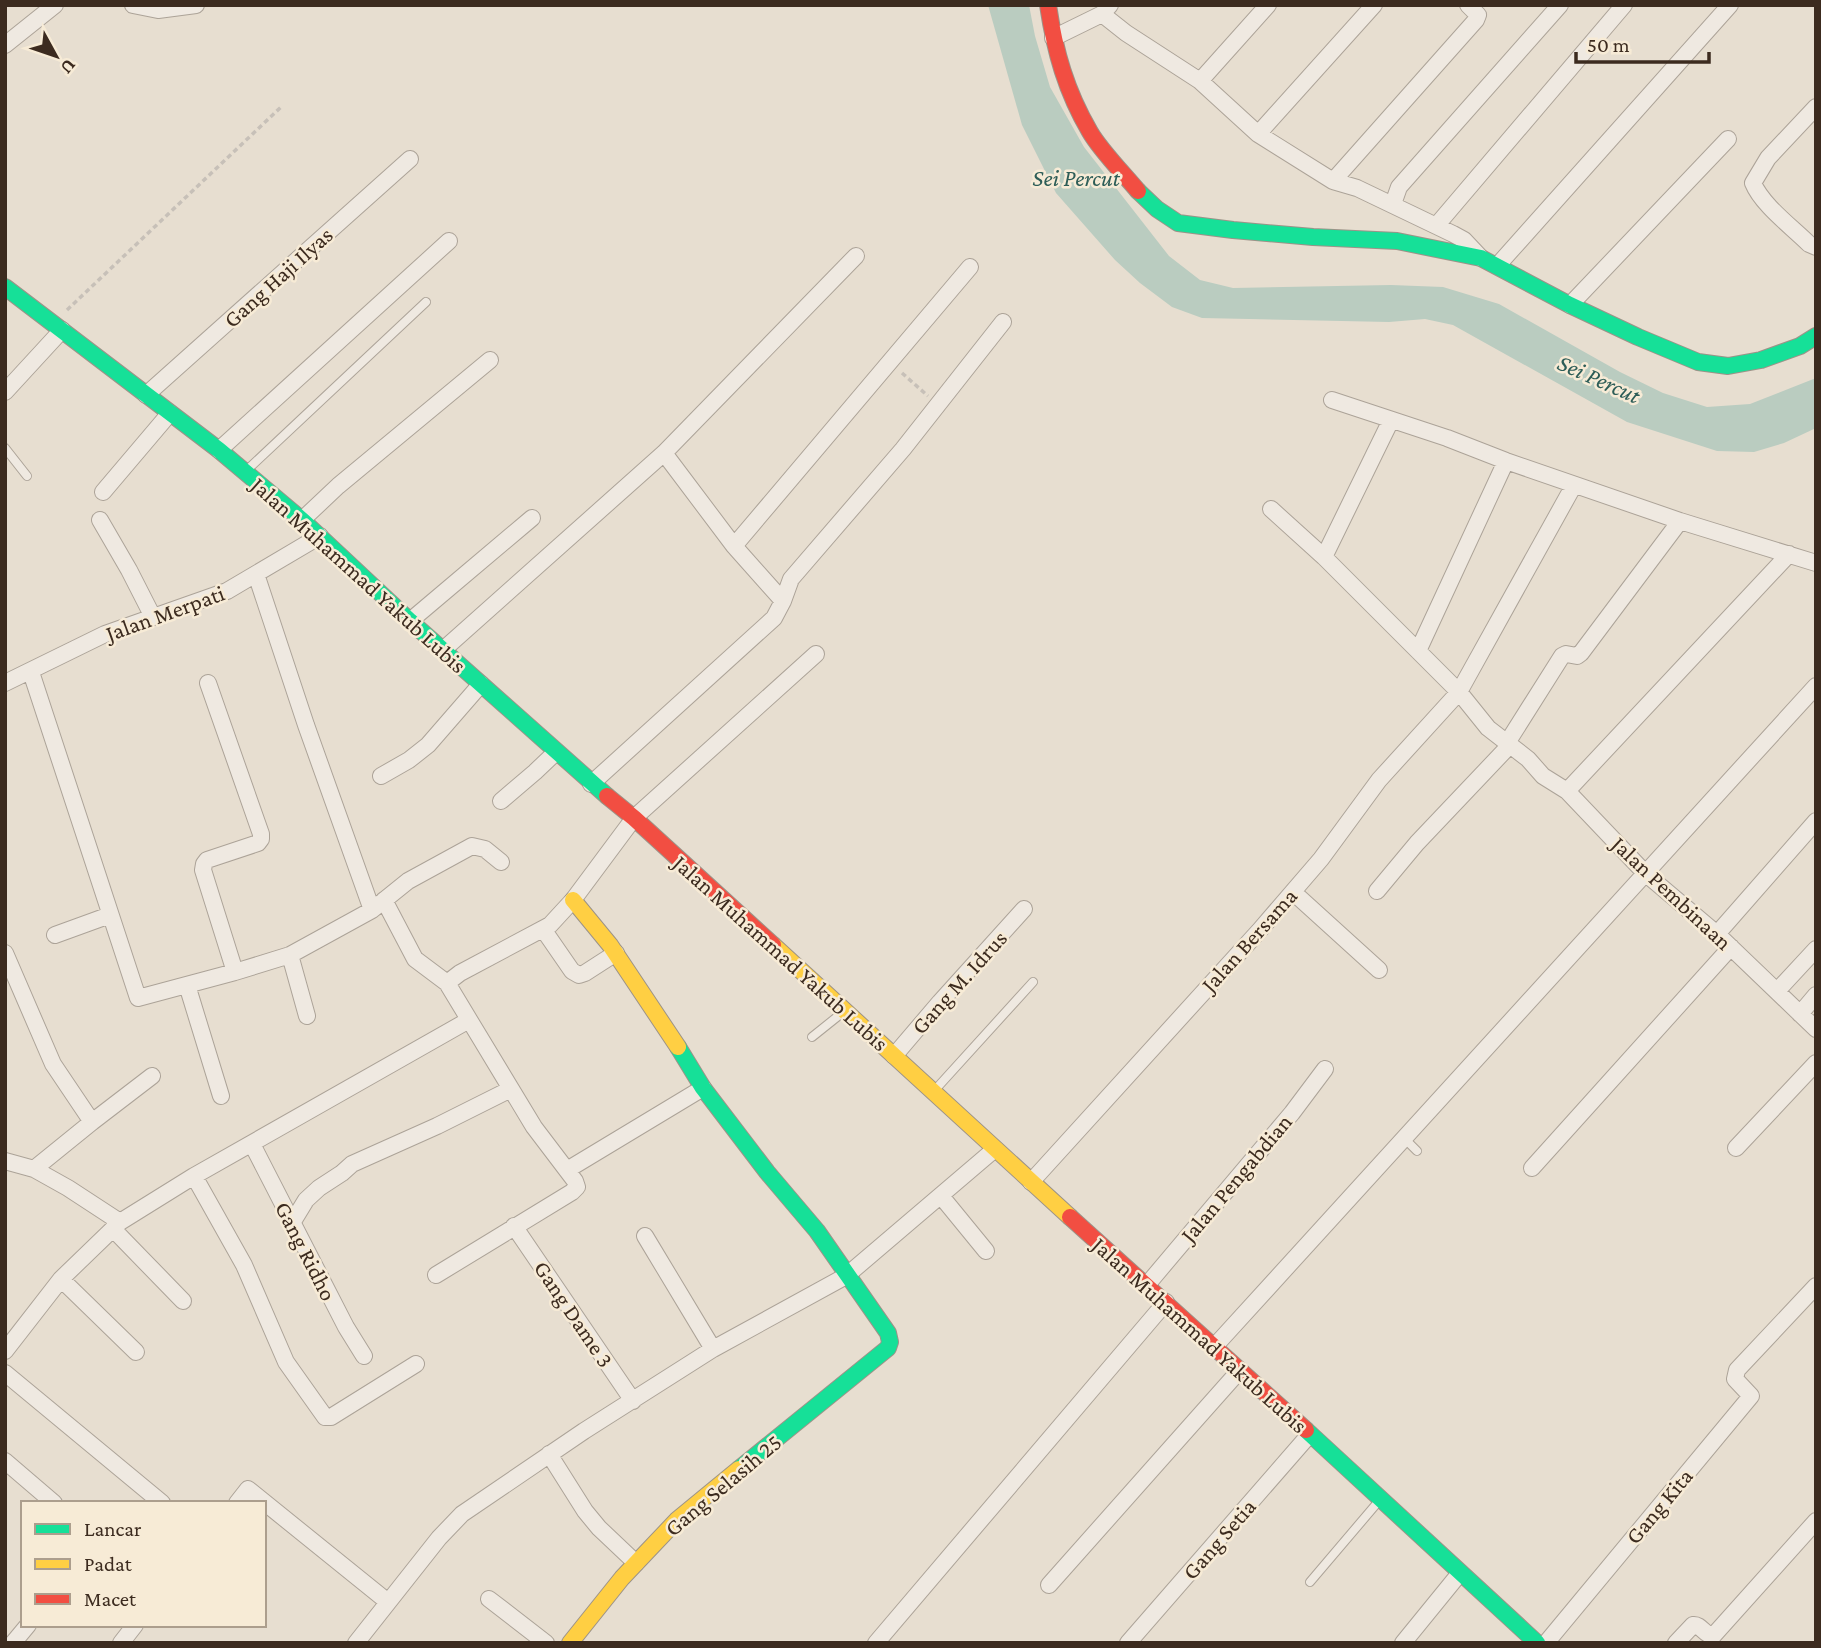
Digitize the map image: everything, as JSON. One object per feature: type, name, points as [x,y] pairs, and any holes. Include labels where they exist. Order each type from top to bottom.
[{"type":"main road","points":[[1048,5],[1063,76],[1091,134],[1141,194],[1178,223],[1300,236],[1396,241],[1481,258],[1570,305],[1698,362],[1728,366],[1761,360],[1800,346],[1816,335]]},
{"type":"main road","name":"Jalan Muhammad Yakub Lubis","points":[[5,287],[219,450],[302,520],[410,621],[591,784],[634,818],[1166,1302],[1536,1643]]},
{"type":"main road","points":[[573,900],[616,954],[703,1088],[767,1172],[817,1231],[848,1275]]},
{"type":"main road","name":"Gang Selasih 25","points":[[570,1643],[622,1578],[677,1520],[888,1348],[888,1333],[848,1275]]},
{"type":"street","points":[[5,45],[55,5]]},
{"type":"street","points":[[133,5],[158,10],[196,5]]},
{"type":"street","points":[[1200,81],[1268,5]]},
{"type":"street","points":[[1258,134],[1374,5]]},
{"type":"street","points":[[1333,181],[1476,20],[1478,15],[1468,5]]},
{"type":"street","points":[[1394,204],[1399,187],[1560,5]]},
{"type":"street","points":[[1436,226],[1624,5]]},
{"type":"street","points":[[1497,265],[1730,5]]},
{"type":"street","points":[[1053,38],[1106,9],[1126,33],[1200,81],[1258,134],[1333,181],[1394,204],[1464,240],[1481,258]]},
{"type":"street","points":[[1816,107],[1768,158],[1753,183],[1772,208],[1809,244],[1816,247]]},
{"type":"street","points":[[1570,305],[1728,139]]},
{"type":"street","name":"Gang Haji Ilyas","points":[[146,395],[410,159]]},
{"type":"street","points":[[219,450],[449,241]]},
{"type":"street","points":[[443,650],[664,453],[856,256]]},
{"type":"street","points":[[734,546],[970,267]]},
{"type":"street","points":[[591,784],[774,618],[791,579],[903,449],[1003,322]]},
{"type":"street","points":[[5,392],[62,330]]},
{"type":"street","points":[[302,520],[338,486],[490,360]]},
{"type":"street","points":[[1332,400],[1447,438],[1680,522],[1816,563]]},
{"type":"street","points":[[103,492],[170,413]]},
{"type":"street","points":[[1324,557],[1391,420]]},
{"type":"street","points":[[664,453],[734,546],[783,601]]},
{"type":"street","points":[[1418,651],[1506,461]]},
{"type":"street","name":"Jalan Bersama","points":[[1031,1182],[1293,892],[1321,859],[1379,780],[1459,692],[1574,485]]},
{"type":"street","name":"Jalan Pembinaan","points":[[1271,509],[1324,557],[1459,692],[1488,728],[1528,759],[1544,776],[1567,791],[1646,874],[1717,933],[1816,1029]]},
{"type":"street","points":[[410,621],[532,519]]},
{"type":"street","points":[[100,520],[153,617]]},
{"type":"street","points":[[1377,891],[1417,843],[1509,744],[1562,656],[1577,656],[1581,653],[1680,522]]},
{"type":"street","name":"Jalan Merpati","points":[[5,683],[105,634],[227,592],[320,536]]},
{"type":"street","points":[[1567,791],[1789,554]]},
{"type":"street","points":[[256,574],[306,725],[378,905],[415,959],[446,983],[534,1127],[577,1187],[436,1275]]},
{"type":"street","points":[[446,983],[550,925],[573,900],[634,818],[816,654]]},
{"type":"street","points":[[31,672],[138,998],[290,956],[378,905],[408,881],[472,846],[485,849],[501,862]]},
{"type":"street","points":[[208,683],[261,834],[258,843],[207,860],[204,864],[203,870],[235,972]]},
{"type":"street","points":[[381,776],[428,745],[481,684]]},
{"type":"street","points":[[1214,1347],[1816,686]]},
{"type":"street","points":[[501,801],[556,752]]},
{"type":"street","points":[[1717,933],[1816,821]]},
{"type":"street","points":[[1293,892],[1379,970]]},
{"type":"street","name":"Gang M. Idrus","points":[[894,1056],[1024,909]]},
{"type":"street","points":[[55,935],[110,915]]},
{"type":"street","points":[[543,929],[572,971],[579,975],[616,954]]},
{"type":"street","points":[[1532,1168],[1731,947]]},
{"type":"street","points":[[1777,991],[1816,949]]},
{"type":"street","points":[[5,953],[53,1064],[92,1122]]},
{"type":"street","points":[[290,956],[307,1016]]},
{"type":"street","points":[[187,985],[221,1096]]},
{"type":"street","points":[[1800,1014],[1816,995]]},
{"type":"street","points":[[5,1351],[61,1279],[116,1225],[194,1175],[469,1020]]},
{"type":"street","points":[[1736,1148],[1816,1063]]},
{"type":"street","name":"Jalan Pengabdian","points":[[1146,1286],[1292,1113],[1325,1069]]},
{"type":"street","points":[[34,1169],[152,1076]]},
{"type":"street","points":[[567,1170],[703,1088]]},
{"type":"street","points":[[292,1223],[306,1200],[352,1164],[511,1089]]},
{"type":"street","name":"Gang Ridho","points":[[252,1144],[346,1327],[364,1356]]},
{"type":"street","points":[[356,1643],[439,1538],[463,1514],[549,1454],[713,1349],[848,1275],[995,1149]]},
{"type":"street","points":[[5,1161],[34,1169],[78,1194],[116,1225],[183,1301]]},
{"type":"street","points":[[194,1175],[244,1265],[286,1362],[325,1417],[331,1417],[416,1364]]},
{"type":"street","points":[[941,1196],[986,1251]]},
{"type":"street","name":"Gang Dame 3","points":[[514,1226],[633,1401]]},
{"type":"street","points":[[645,1236],[713,1349]]},
{"type":"street","points":[[61,1279],[136,1352]]},
{"type":"street","name":"Gang Kita","points":[[1546,1643],[1751,1396],[1735,1379],[1737,1370],[1816,1286]]},
{"type":"street","points":[[876,1643],[1166,1302]]},
{"type":"street","points":[[1049,1586],[1240,1370]]},
{"type":"street","points":[[5,1373],[160,1501]]},
{"type":"street","name":"Gang Setia","points":[[1128,1643],[1310,1434]]},
{"type":"street","points":[[549,1454],[585,1511],[636,1563]]},
{"type":"street","points":[[5,1461],[52,1501]]},
{"type":"street","points":[[239,1501],[248,1489],[263,1501]]},
{"type":"street","points":[[266,1504],[388,1602]]},
{"type":"street","points":[[1676,1643],[1695,1624],[1713,1636],[1816,1521]]},
{"type":"street","points":[[1402,1643],[1460,1573]]},
{"type":"street","points":[[489,1599],[546,1643]]},
{"type":"street","points":[[5,1639],[12,1643],[25,1627]]},
{"type":"street","points":[[121,1643],[133,1627]]},
{"type":"lane","points":[[245,472],[426,302]]},
{"type":"lane","points":[[5,448],[27,476]]},
{"type":"lane","points":[[934,1092],[1033,982]]},
{"type":"lane","points":[[812,1037],[845,1011]]},
{"type":"lane","points":[[1405,1139],[1417,1151]]},
{"type":"lane","points":[[1310,1582],[1380,1499]]},
{"type":"path","points":[[68,309],[281,107]]},
{"type":"path","points":[[890,362],[938,405]]},
{"type":"water","name":"Sei Percut","points":[[988,5],[1029,5],[1050,87],[1084,147],[1169,256],[1200,280],[1233,288],[1391,285],[1443,287],[1499,304],[1620,372],[1663,393],[1707,407],[1750,404],[1816,378],[1816,428],[1784,443],[1754,452],[1717,451],[1627,422],[1453,325],[1425,319],[1389,322],[1202,318],[1172,307],[1115,260],[1056,193],[1022,125]]},
{"type":"traffic: fast","points":[[1138,191],[1157,209],[1178,223],[1313,237],[1397,241],[1481,258],[1570,305],[1698,362],[1728,366],[1761,360],[1800,346],[1816,336]]},
{"type":"traffic: fast","points":[[5,287],[219,450],[302,520],[410,621],[607,796]]},
{"type":"traffic: fast","points":[[678,1047],[703,1088],[767,1172],[817,1231],[888,1333],[890,1342],[888,1348],[739,1469]]},
{"type":"traffic: fast","points":[[1306,1430],[1537,1643]]},
{"type":"traffic: slow","points":[[573,900],[610,945],[678,1047]]},
{"type":"traffic: slow","points":[[773,945],[1070,1217]]},
{"type":"traffic: slow","points":[[570,1643],[622,1578],[677,1520],[739,1469]]},
{"type":"traffic: jam","points":[[1048,5],[1054,39],[1074,101],[1100,147],[1138,191]]},
{"type":"traffic: jam","points":[[607,796],[773,945]]},
{"type":"traffic: jam","points":[[1070,1217],[1306,1430]]}]
